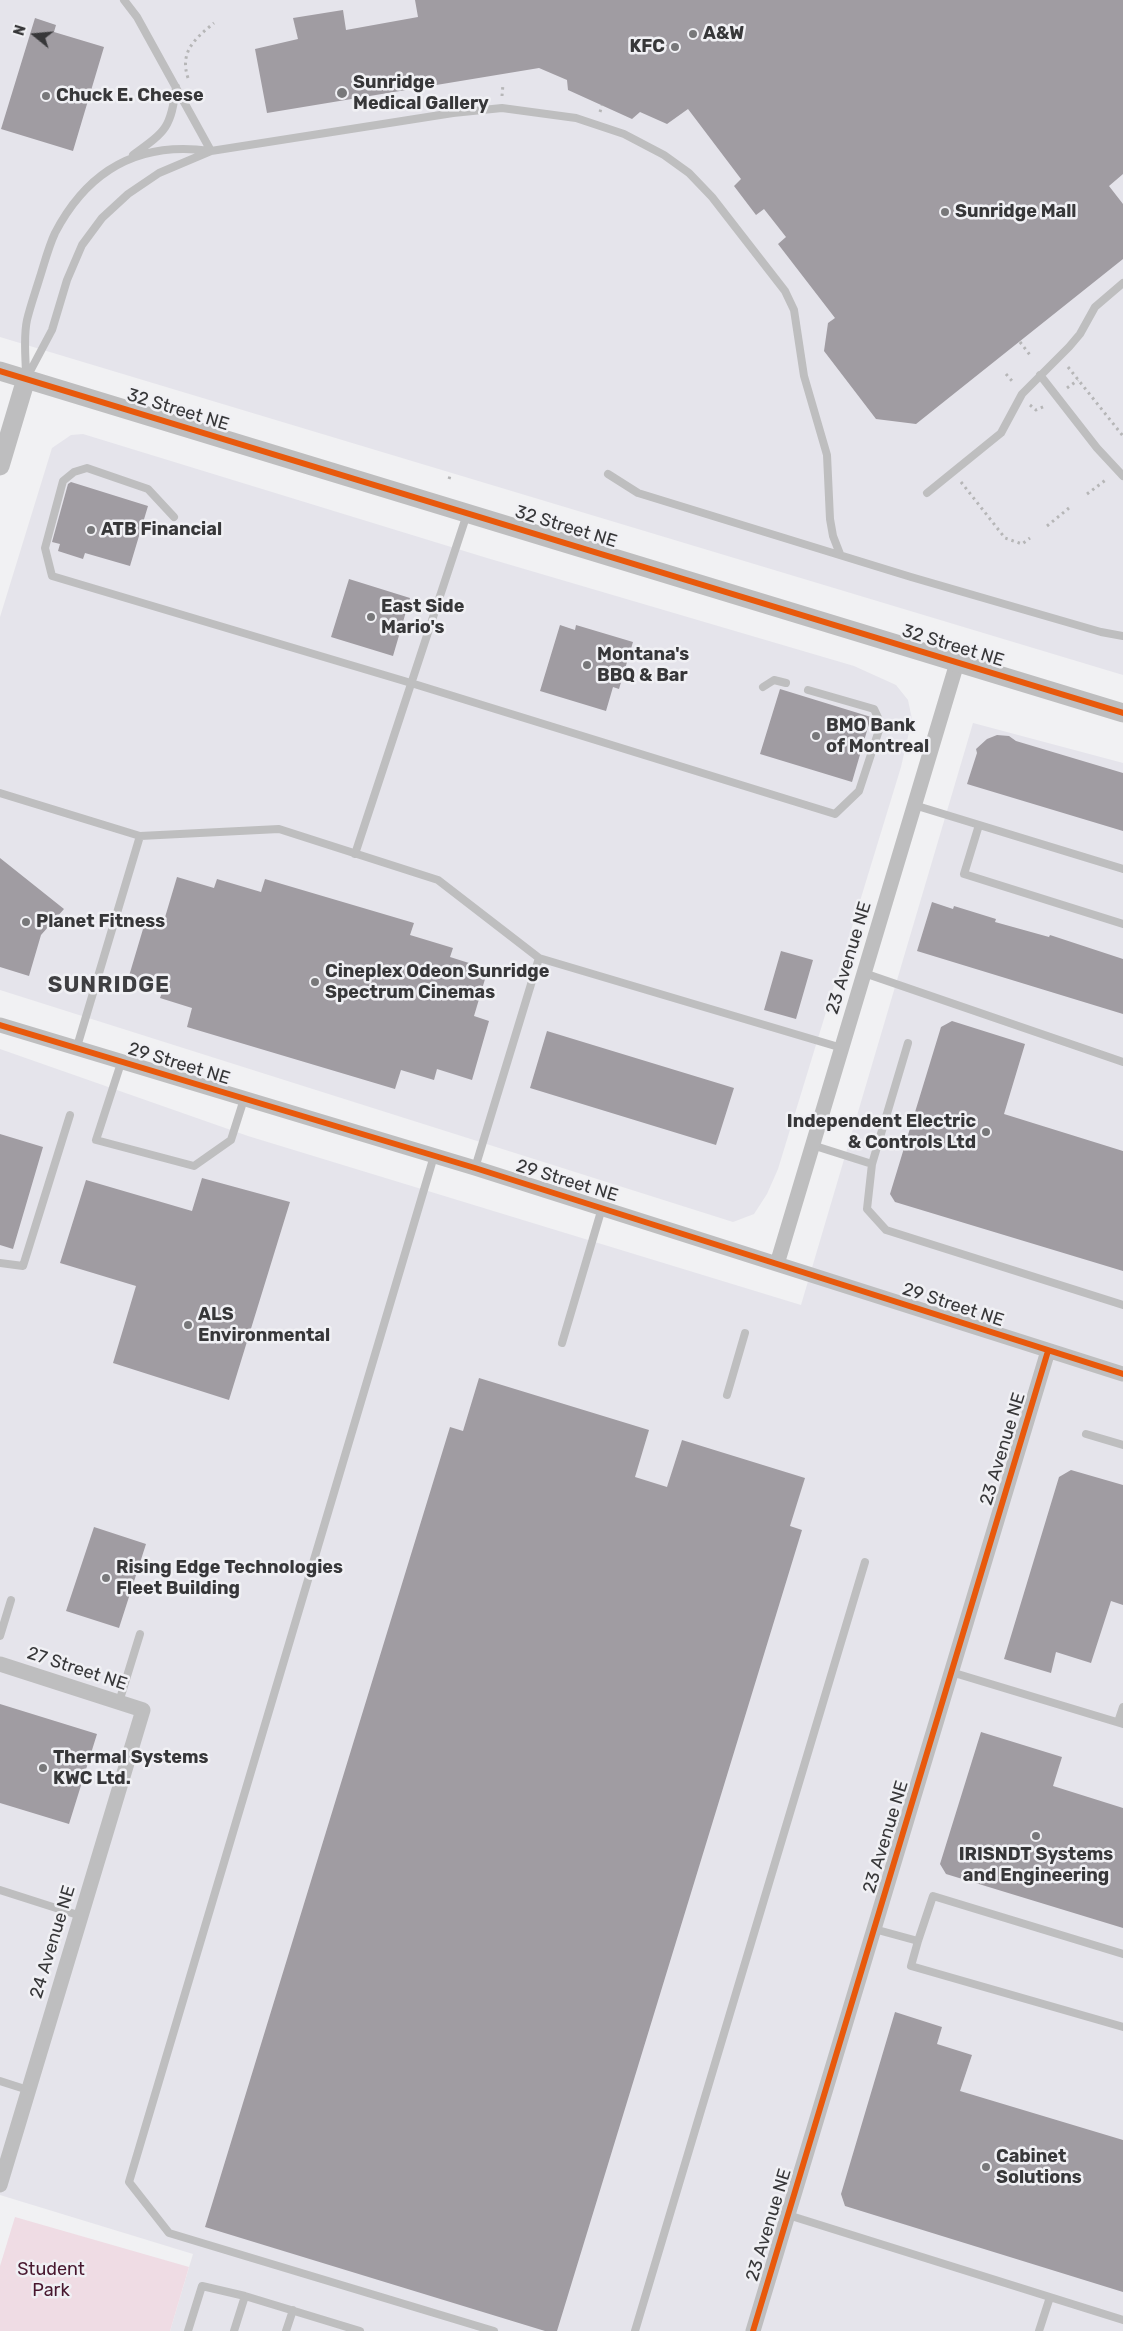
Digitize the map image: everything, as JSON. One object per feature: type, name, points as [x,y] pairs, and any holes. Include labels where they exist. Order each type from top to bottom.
[{"type":"street","name":"32 Street NE","points":[[0,371],[1123,713]]},
{"type":"street","points":[[0,466],[26,379]]},
{"type":"street","name":"23 Avenue NE","points":[[777,1264],[957,663]]},
{"type":"street","name":"29 Street NE","points":[[0,1025],[76,1050],[475,1168],[1123,1374]]},
{"type":"street","name":"23 Avenue NE","points":[[753,2331],[1048,1351]]},
{"type":"street","name":"27 Street NE","points":[[0,1664],[143,1710]]},
{"type":"street","name":"24 Avenue NE","points":[[0,2184],[143,1710]]},
{"type":"lane","points":[[124,0],[137,17],[211,151]]},
{"type":"lane","points":[[26,379],[26,321],[54,235],[70,208],[92,183],[115,165],[132,156],[160,136],[172,114],[176,87]]},
{"type":"lane","points":[[26,379],[52,330],[67,280],[82,245],[102,218],[128,194],[159,173],[211,151],[453,113],[502,108],[558,115],[596,124],[624,134],[664,155],[689,173],[712,197],[785,291],[794,310],[804,376],[827,455],[830,519],[833,536],[840,554]]},
{"type":"lane","points":[[132,156],[186,147],[211,151]]},
{"type":"lane","points":[[927,493],[1001,433],[1022,394],[1070,347],[1080,334],[1095,307],[1123,283]]},
{"type":"lane","points":[[1040,375],[1097,448],[1123,476]]},
{"type":"lane","points":[[174,517],[148,489],[87,468],[74,472],[63,481],[45,548],[52,576],[411,683],[835,814],[860,792],[880,724],[874,709],[808,690]]},
{"type":"lane","points":[[608,474],[638,493],[1100,632],[1123,636]]},
{"type":"lane","points":[[355,854],[468,512]]},
{"type":"lane","points":[[763,687],[774,680],[786,684]]},
{"type":"lane","points":[[0,793],[140,836],[279,829],[438,880],[539,958],[842,1048]]},
{"type":"lane","points":[[914,805],[1123,869]]},
{"type":"lane","points":[[979,825],[964,874],[1123,924]]},
{"type":"lane","points":[[76,1050],[140,836]]},
{"type":"lane","points":[[475,1168],[539,958]]},
{"type":"lane","points":[[864,973],[1123,1062]]},
{"type":"lane","points":[[908,1043],[872,1164],[867,1209],[886,1230],[1123,1305]]},
{"type":"lane","points":[[121,1063],[96,1140],[194,1166],[231,1140],[244,1099]]},
{"type":"lane","points":[[0,1263],[22,1266],[70,1115]]},
{"type":"lane","points":[[812,1144],[872,1164]]},
{"type":"lane","points":[[434,1156],[129,2182],[169,2233],[494,2331]]},
{"type":"lane","points":[[562,1343],[602,1208]]},
{"type":"lane","points":[[727,1395],[745,1334]]},
{"type":"lane","points":[[1086,1434],[1123,1445]]},
{"type":"lane","points":[[635,2331],[865,1562]]},
{"type":"lane","points":[[0,1636],[11,1600]]},
{"type":"lane","points":[[119,1702],[140,1634]]},
{"type":"lane","points":[[951,1672],[1121,1723],[1123,1707]]},
{"type":"lane","points":[[0,1890],[80,1916]]},
{"type":"lane","points":[[1123,1954],[934,1896],[911,1966],[1123,2027]]},
{"type":"lane","points":[[874,1929],[918,1941]]},
{"type":"lane","points":[[0,2082],[28,2090]]},
{"type":"lane","points":[[788,2215],[1123,2320]]},
{"type":"lane","points":[[188,2331],[202,2286],[293,2310],[343,2329],[360,2331]]},
{"type":"lane","points":[[234,2331],[245,2296]]},
{"type":"lane","points":[[1039,2331],[1050,2297]]},
{"type":"lane","points":[[286,2331],[293,2310]]},
{"type":"path","points":[[190,85],[186,74],[185,60],[189,48],[195,39],[214,23]]},
{"type":"path","points":[[502,96],[503,84]]},
{"type":"path","points":[[386,100],[388,109]]},
{"type":"path","points":[[600,112],[602,105]]},
{"type":"path","points":[[1020,342],[1030,355]]},
{"type":"path","points":[[1068,367],[1123,436]]},
{"type":"path","points":[[1006,374],[1012,381]]},
{"type":"path","points":[[1067,389],[1078,380]]},
{"type":"path","points":[[1030,405],[1036,410],[1045,406]]},
{"type":"path","points":[[1087,494],[1107,479]]},
{"type":"path","points":[[959,480],[1005,538],[1022,544],[1030,538]]},
{"type":"path","points":[[1047,526],[1069,508]]},
{"type":"shaded area","points":[[0,0],[1123,0],[1123,675],[0,337]]},
{"type":"shaded area","points":[[83,434],[487,558],[854,666],[896,685],[908,700],[912,719],[901,767],[778,1169],[767,1194],[754,1214],[733,1222],[0,990],[0,617],[52,448],[71,435]]},
{"type":"shaded area","points":[[973,723],[1123,763],[1123,2331],[170,2331],[193,2254],[0,2195],[0,1049],[248,1136],[801,1305]]},
{"type":"green space","name":"Student Park","points":[[15,2217],[189,2267],[170,2331],[0,2331],[0,2266]]},
{"type":"building","name":"Sunridge Mall","points":[[415,0],[1123,0],[1123,174],[1109,186],[1123,204],[1123,259],[916,424],[876,419],[824,351],[828,323],[835,318],[778,244],[786,237],[764,209],[756,215],[734,186],[741,179],[688,109],[667,124],[640,112],[632,119],[568,90],[567,80],[539,68],[267,113],[255,49],[298,39],[293,18],[343,10],[346,30],[418,17]]},
{"type":"building","points":[[35,18],[56,25],[54,32],[104,47],[73,151],[1,129]]},
{"type":"building","name":"ATB Financial","points":[[71,482],[148,506],[130,566],[85,553],[83,559],[58,551],[60,544],[52,542],[68,484]]},
{"type":"building","points":[[349,579],[410,598],[393,656],[331,637]]},
{"type":"building","name":"Montana's BBQ & Bar","points":[[560,625],[575,630],[576,625],[633,642],[619,689],[613,687],[606,711],[540,691]]},
{"type":"building","name":"BMO Bank of Montreal","points":[[780,689],[871,717],[852,782],[760,754]]},
{"type":"building","points":[[997,735],[1009,736],[1016,741],[1123,773],[1123,831],[967,784],[977,753],[976,749],[987,739]]},
{"type":"building","name":"Planet Fitness","points":[[0,858],[64,909],[41,935],[29,976],[0,967]]},
{"type":"building","name":"Cineplex Odeon Sunridge Spectrum Cinemas","points":[[177,877],[214,888],[217,879],[261,892],[265,879],[414,923],[410,935],[453,948],[450,957],[488,969],[474,1016],[489,1021],[472,1080],[437,1069],[434,1080],[401,1070],[395,1089],[187,1027],[192,1008],[160,998],[164,987],[129,976],[146,919],[163,924]]},
{"type":"building","points":[[932,902],[953,909],[954,906],[996,919],[995,922],[1049,937],[1050,935],[1123,959],[1123,1014],[917,951]]},
{"type":"building","points":[[781,951],[813,960],[796,1019],[764,1010]]},
{"type":"building","name":"Independent Electric & Controls Ltd","points":[[952,1021],[1025,1044],[1004,1114],[1123,1151],[1123,1271],[895,1202],[890,1194],[941,1027]]},
{"type":"building","points":[[547,1031],[734,1088],[716,1145],[530,1088]]},
{"type":"building","points":[[0,1134],[43,1147],[13,1249],[0,1245]]},
{"type":"building","name":"ALS Environmental","points":[[202,1178],[290,1202],[229,1400],[113,1363],[136,1286],[60,1263],[86,1180],[192,1211]]},
{"type":"building","points":[[479,1378],[649,1430],[635,1477],[667,1487],[682,1440],[805,1478],[790,1526],[802,1530],[557,2331],[545,2331],[205,2227],[450,1427],[463,1431]]},
{"type":"building","points":[[1071,1470],[1123,1485],[1123,1605],[1111,1601],[1091,1663],[1056,1652],[1051,1673],[1004,1659],[1059,1477]]},
{"type":"building","name":"Rising Edge Technologies Fleet Building","points":[[94,1527],[146,1544],[119,1628],[66,1611]]},
{"type":"building","name":"Thermal Systems KWC Ltd.","points":[[0,1704],[97,1734],[69,1824],[0,1803]]},
{"type":"building","name":"IRISNDT Systems and Engineering","points":[[981,1732],[1062,1757],[1053,1786],[1123,1808],[1123,1928],[946,1874],[940,1864]]},
{"type":"building","name":"Cabinet Solutions","points":[[895,2012],[942,2027],[937,2044],[972,2055],[960,2091],[1123,2140],[1123,2292],[845,2206],[841,2194]]},
{"type":"cycle path","points":[[0,371],[1123,713]]},
{"type":"cycle path","points":[[0,1025],[475,1168],[1123,1374]]},
{"type":"cycle path","points":[[753,2331],[1048,1351]]},
{"type":"place","name":"A&W","points":[[693,34]]},
{"type":"place","name":"KFC","points":[[675,47]]},
{"type":"place","name":"Sunridge Medical Gallery","points":[[342,93]]},
{"type":"place","name":"Chuck E. Cheese","points":[[46,96]]},
{"type":"place","name":"Sunridge Mall","points":[[945,212]]},
{"type":"place","name":"ATB Financial","points":[[91,530]]},
{"type":"place","name":"East Side Mario's","points":[[371,617]]},
{"type":"place","name":"Montana's BBQ & Bar","points":[[587,665]]},
{"type":"place","name":"BMO Bank of Montreal","points":[[816,736]]},
{"type":"place","name":"Planet Fitness","points":[[26,922]]},
{"type":"place","name":"Cineplex Odeon Sunridge Spectrum Cinemas","points":[[315,982]]},
{"type":"place","name":"Independent Electric & Controls Ltd","points":[[986,1132]]},
{"type":"place","name":"ALS Environmental","points":[[188,1325]]},
{"type":"place","name":"Rising Edge Technologies Fleet Building","points":[[106,1578]]},
{"type":"place","name":"Thermal Systems KWC Ltd.","points":[[43,1768]]},
{"type":"place","name":"IRISNDT Systems and Engineering","points":[[1036,1836]]},
{"type":"place","name":"Cabinet Solutions","points":[[986,2167]]},
{"type":"district","name":"SUNRIDGE","points":[[109,986]]}]
